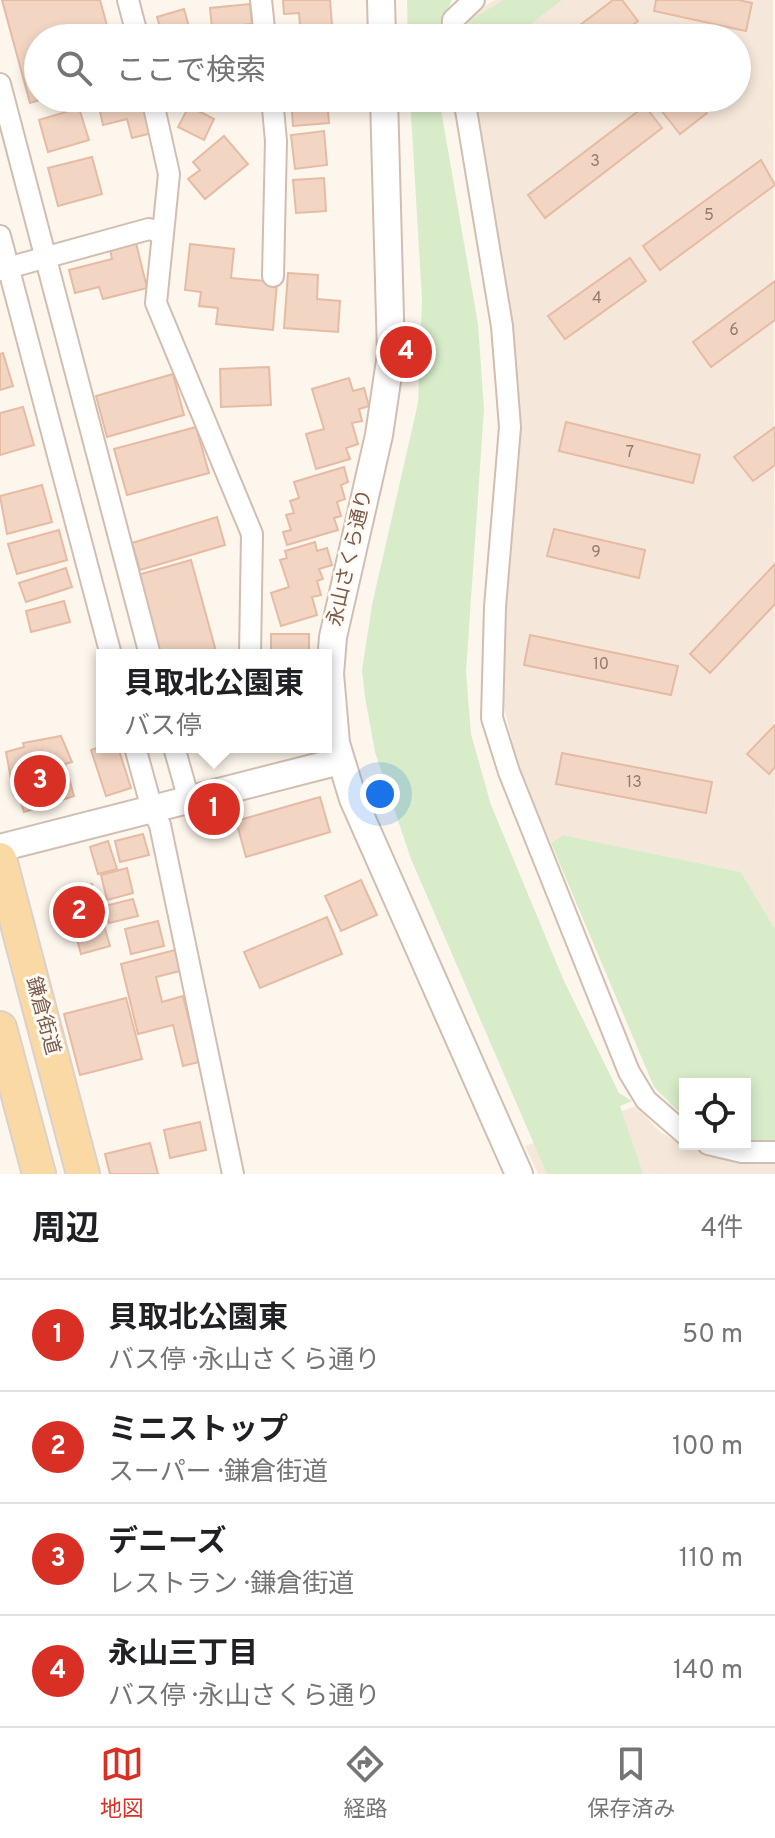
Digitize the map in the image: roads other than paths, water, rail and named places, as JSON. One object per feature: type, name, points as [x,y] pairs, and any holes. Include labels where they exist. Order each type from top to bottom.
[{"type":"main road","name":"鎌倉街道","points":[[0,859],[83,1174]]},
{"type":"main road","points":[[0,1028],[39,1174]]},
{"type":"street","points":[[128,0],[134,24]]},
{"type":"street","points":[[261,0],[264,24]]},
{"type":"street","points":[[381,0],[382,24]]},
{"type":"street","points":[[453,24],[453,20],[474,0]]},
{"type":"street","points":[[0,84],[148,649]]},
{"type":"street","points":[[155,112],[169,174],[156,303],[252,534],[250,649]]},
{"type":"street","points":[[273,112],[276,141],[273,276]]},
{"type":"street","name":"永山さくら通り","points":[[332,657],[333,637],[379,435],[391,354],[384,112]]},
{"type":"street","points":[[466,112],[502,326],[510,427],[495,607],[492,718],[509,772],[629,1072],[646,1100],[679,1129]]},
{"type":"street","points":[[4,268],[149,229],[162,233]]},
{"type":"street","points":[[0,236],[4,268],[109,649]]},
{"type":"street","name":"永山さくら通り","points":[[332,710],[340,761],[353,799],[519,1174]]},
{"type":"street","points":[[137,753],[164,839],[233,1174]]},
{"type":"street","points":[[176,753],[189,800]]},
{"type":"street","points":[[0,848],[340,761]]},
{"type":"street","points":[[734,1150],[775,1152]]},
{"type":"place","name":"永山三丁目","points":[[406,352]]},
{"type":"place","name":"デニーズ","points":[[40,781]]},
{"type":"place","name":"貝取北公園東","points":[[214,809]]},
{"type":"place","name":"ミニストップ","points":[[79,912]]}]
